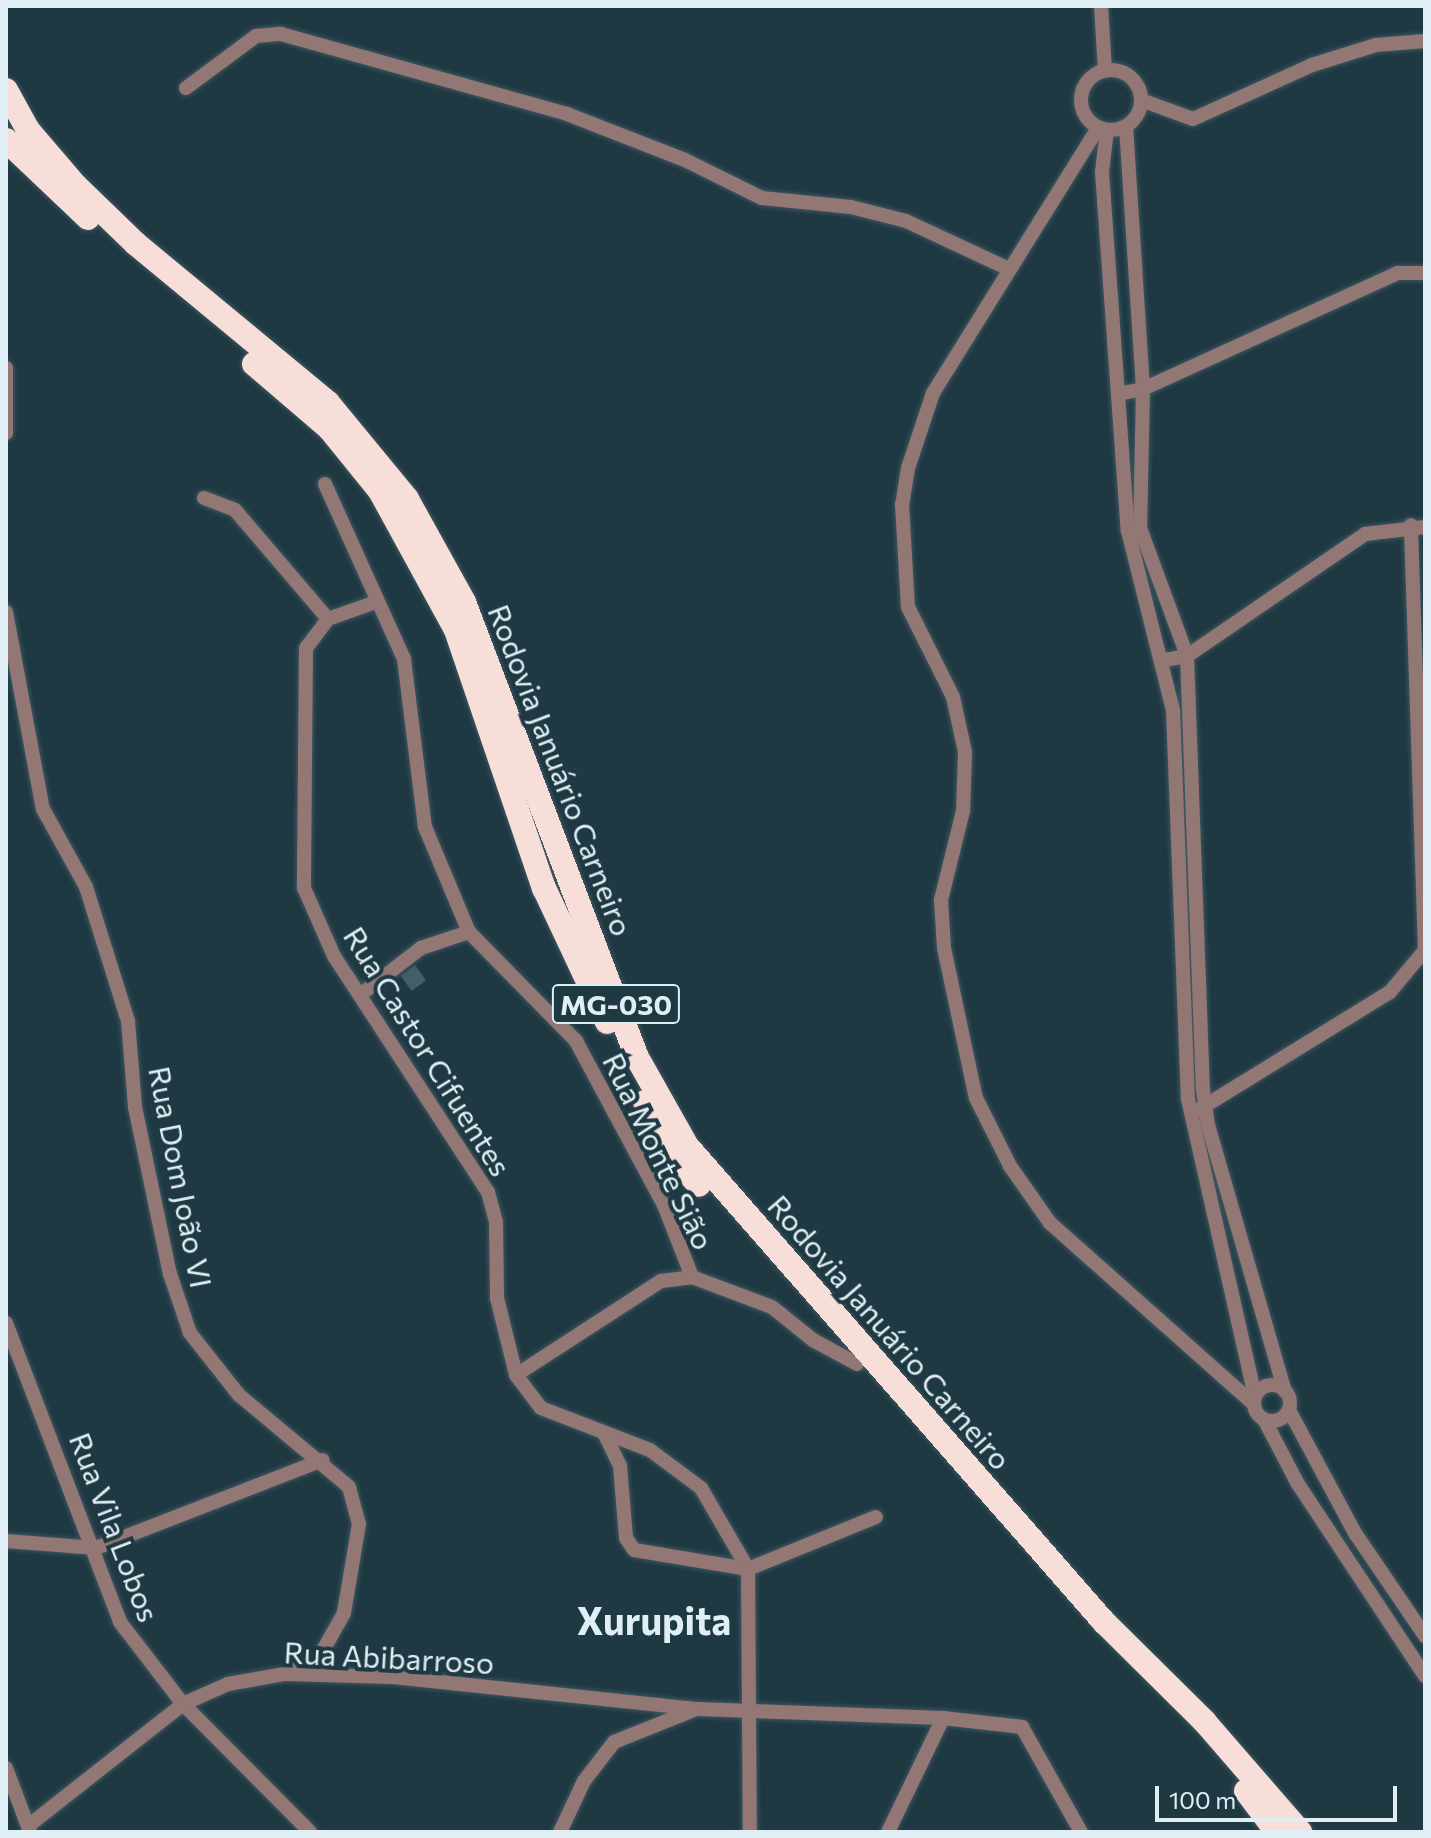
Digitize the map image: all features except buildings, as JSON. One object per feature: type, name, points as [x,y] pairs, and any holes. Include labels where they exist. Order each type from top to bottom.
[{"type":"highway","name":"Rodovia Januário Carneiro","points":[[6,90],[28,130],[76,186],[136,244],[328,403],[407,499],[464,602],[633,1045],[687,1146],[1083,1599],[1204,1721],[1300,1832]]},
{"type":"highway","name":"Rodovia Januário Carneiro","points":[[6,140],[329,428],[380,491],[456,630],[544,888],[669,1151],[1081,1616],[1212,1752],[1277,1832]]},
{"type":"street","points":[[1101,6],[1105,71]]},
{"type":"street","points":[[186,88],[256,36],[281,34],[567,114],[685,160],[762,198],[851,207],[906,221],[1007,268]]},
{"type":"street","points":[[1126,126],[1103,129],[1084,115],[1081,97],[1089,79],[1105,71],[1126,74],[1141,100],[1193,119],[1312,65],[1376,45],[1425,41]]},
{"type":"street","points":[[1141,100],[1126,126],[1143,389],[1140,528],[1187,656],[1206,1110],[1289,1410],[1355,1533],[1425,1636]]},
{"type":"street","points":[[1103,129],[1007,268],[933,393],[902,504],[908,607],[953,697],[965,752],[963,811],[941,900],[944,948],[976,1098],[1010,1166],[1050,1223],[1254,1401]]},
{"type":"street","points":[[1103,129],[1102,172],[1134,567],[1165,660],[1173,710],[1189,1109],[1254,1401],[1298,1484],[1425,1676]]},
{"type":"street","points":[[1118,394],[1143,389],[1384,278],[1425,273]]},
{"type":"street","points":[[6,368],[6,433]]},
{"type":"street","name":"Rua Monte Sião","points":[[325,484],[404,659],[425,827],[469,932],[576,1041],[664,1205],[692,1277],[661,1281],[516,1375]]},
{"type":"street","points":[[204,498],[235,510],[328,619],[376,602]]},
{"type":"street","points":[[1165,660],[1187,656],[1365,534],[1418,526],[1425,950],[1390,992],[1206,1110],[1189,1109]]},
{"type":"street","name":"Rua Dom João VI","points":[[6,612],[43,809],[86,887],[128,1021],[135,1107],[170,1274],[190,1333],[239,1395],[323,1460],[349,1487],[359,1524],[344,1613],[321,1654],[285,1674]]},
{"type":"street","name":"Rua Castor Cifuentes","points":[[328,619],[306,648],[304,888],[334,956],[488,1192],[496,1222],[497,1298],[516,1375],[541,1408],[650,1450],[701,1488],[748,1569],[750,1832]]},
{"type":"street","points":[[360,995],[421,948],[469,932]]},
{"type":"street","points":[[692,1277],[772,1307],[813,1340],[857,1364]]},
{"type":"street","name":"Rua Vila Lobos","points":[[6,1323],[96,1548],[120,1622],[183,1704],[310,1832]]},
{"type":"street","points":[[1254,1401],[1275,1385],[1285,1391]]},
{"type":"street","points":[[1265,1421],[1280,1420],[1289,1410]]},
{"type":"street","points":[[605,1435],[620,1466],[629,1545],[748,1569],[876,1517]]},
{"type":"street","points":[[6,1541],[96,1548],[323,1460]]},
{"type":"street","name":"Rua Abibarroso","points":[[29,1829],[183,1704],[228,1684],[285,1674],[393,1677],[698,1709],[943,1718],[1022,1727],[1081,1832]]},
{"type":"street","points":[[560,1832],[584,1781],[614,1742],[698,1709]]},
{"type":"street","points":[[888,1832],[943,1718]]},
{"type":"street","points":[[6,1768],[29,1829]]},
{"type":"district","name":"Xurupita","points":[[654,1620]]}]
